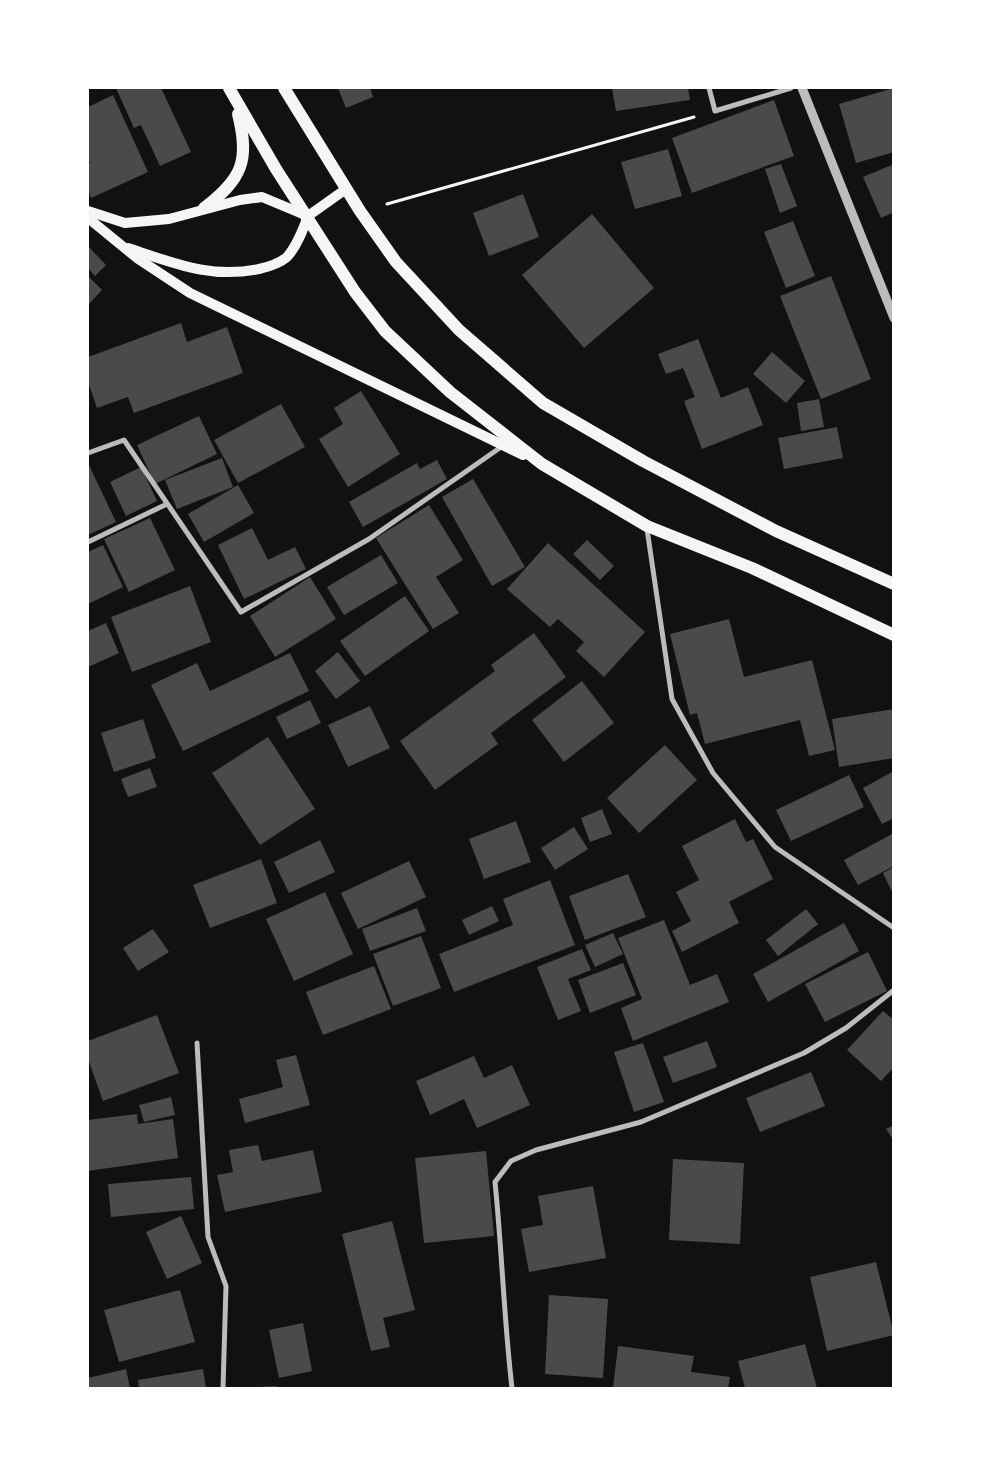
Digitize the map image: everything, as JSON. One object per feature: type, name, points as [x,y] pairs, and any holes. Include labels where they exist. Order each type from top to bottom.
[{"type":"main road","points":[[284,88],[360,211],[396,262],[459,330],[543,402],[644,461],[776,531],[894,584]]},
{"type":"main road","points":[[204,208],[226,191],[239,172],[244,137],[232,92]]},
{"type":"main road","points":[[232,92],[254,133],[355,292],[385,331],[450,392],[542,464]]},
{"type":"main road","points":[[121,245],[202,271],[236,274],[268,267],[286,257],[302,235],[308,216],[346,189]]},
{"type":"main road","points":[[88,211],[125,224],[169,219],[204,208],[262,197],[308,216]]},
{"type":"main road","points":[[88,218],[121,245],[190,293],[504,444],[542,464],[646,526],[752,568],[894,635]]},
{"type":"street","points":[[709,88],[715,111],[790,88]]},
{"type":"street","points":[[802,88],[894,318]]},
{"type":"street","points":[[88,453],[124,440],[241,612],[369,538],[504,444]]},
{"type":"street","points":[[88,542],[167,504]]},
{"type":"street","points":[[646,526],[672,698],[713,773],[776,847],[894,928]]},
{"type":"street","points":[[512,1388],[507,1350],[504,1264],[495,1182],[511,1161],[536,1150],[641,1122],[804,1053],[846,1028],[894,990]]},
{"type":"street","points":[[197,1043],[208,1237],[226,1286],[223,1388]]},
{"type":"path","points":[[360,211],[715,111]]},
{"type":"building","points":[[116,88],[161,88],[191,152],[160,166],[141,125],[134,128]]},
{"type":"building","points":[[338,88],[370,88],[373,97],[346,108]]},
{"type":"building","points":[[612,88],[688,88],[690,100],[616,111]]},
{"type":"building","points":[[894,88],[894,152],[856,163],[839,104]]},
{"type":"building","points":[[113,95],[148,172],[91,198],[88,190],[88,165],[90,163],[88,158],[88,107]]},
{"type":"building","points":[[774,100],[794,156],[692,193],[672,138]]},
{"type":"building","points":[[668,149],[682,196],[635,209],[621,162]]},
{"type":"building","points":[[781,164],[797,206],[780,213],[765,169]]},
{"type":"building","points":[[894,164],[894,212],[881,218],[863,177]]},
{"type":"building","points":[[523,194],[539,237],[489,256],[473,213]]},
{"type":"building","points":[[592,214],[654,288],[584,348],[522,275]]},
{"type":"building","points":[[793,221],[815,276],[786,288],[764,232]]},
{"type":"building","points":[[88,246],[106,265],[95,276],[88,268]]},
{"type":"building","points":[[88,276],[102,290],[88,305]]},
{"type":"building","points":[[831,276],[871,379],[821,399],[780,296]]},
{"type":"building","points":[[181,323],[187,342],[227,327],[243,373],[134,413],[128,397],[97,408],[88,382],[88,357]]},
{"type":"building","points":[[698,339],[721,398],[748,387],[763,425],[702,449],[684,401],[695,397],[683,368],[666,374],[658,354]]},
{"type":"building","points":[[772,352],[805,381],[786,403],[753,374]]},
{"type":"building","points":[[361,391],[400,454],[348,487],[319,439],[343,424],[334,408]]},
{"type":"building","points":[[819,399],[824,427],[801,431],[797,403]]},
{"type":"building","points":[[281,404],[305,447],[238,483],[214,440]]},
{"type":"building","points":[[199,416],[217,454],[155,484],[137,445]]},
{"type":"building","points":[[837,427],[843,458],[784,469],[778,438]]},
{"type":"building","points":[[222,458],[233,487],[177,509],[165,480]]},
{"type":"building","points":[[437,460],[447,479],[363,527],[349,502],[417,463],[420,469]]},
{"type":"building","points":[[88,463],[116,522],[88,535]]},
{"type":"building","points":[[141,467],[157,501],[126,516],[110,482]]},
{"type":"building","points":[[473,479],[525,567],[492,586],[442,497]]},
{"type":"building","points":[[238,485],[254,513],[204,542],[188,514]]},
{"type":"building","points":[[429,505],[463,560],[436,577],[459,613],[433,629],[376,538]]},
{"type":"building","points":[[150,518],[175,570],[129,592],[104,539]]},
{"type":"building","points":[[252,528],[268,560],[295,547],[306,569],[244,599],[218,545]]},
{"type":"building","points":[[587,540],[614,566],[600,580],[573,554]]},
{"type":"building","points":[[548,543],[645,632],[604,677],[576,651],[584,642],[558,619],[550,627],[507,589]]},
{"type":"building","points":[[103,545],[123,587],[88,604],[88,552]]},
{"type":"building","points":[[381,555],[398,583],[344,615],[327,587]]},
{"type":"building","points":[[310,577],[336,619],[275,657],[250,616]]},
{"type":"building","points":[[190,586],[211,642],[132,672],[111,617]]},
{"type":"building","points":[[405,596],[429,631],[365,676],[340,641]]},
{"type":"building","points":[[729,619],[744,677],[812,660],[835,750],[809,756],[800,720],[705,744],[697,713],[690,715],[670,634]]},
{"type":"building","points":[[106,623],[119,653],[88,667],[88,631]]},
{"type":"building","points":[[534,633],[566,677],[491,733],[498,744],[435,790],[400,741],[495,671],[491,665]]},
{"type":"building","points":[[338,652],[360,681],[336,699],[315,671]]},
{"type":"building","points":[[290,653],[309,691],[183,751],[151,685],[197,663],[210,691]]},
{"type":"building","points":[[582,681],[614,723],[564,762],[532,720]]},
{"type":"building","points":[[310,700],[321,723],[287,739],[276,717]]},
{"type":"building","points":[[370,706],[390,748],[348,767],[328,725]]},
{"type":"building","points":[[894,709],[894,758],[839,767],[832,719]]},
{"type":"building","points":[[143,719],[156,758],[114,772],[101,733]]},
{"type":"building","points":[[268,737],[315,809],[260,845],[212,773]]},
{"type":"building","points":[[665,745],[697,780],[639,833],[607,798]]},
{"type":"building","points":[[150,768],[157,787],[128,797],[121,779]]},
{"type":"building","points":[[894,771],[894,818],[882,824],[863,788]]},
{"type":"building","points":[[849,775],[864,807],[791,841],[776,810]]},
{"type":"building","points":[[602,809],[612,834],[590,842],[581,818]]},
{"type":"building","points":[[735,819],[746,842],[753,839],[773,879],[729,902],[739,923],[682,952],[672,931],[691,921],[676,892],[699,880],[682,846]]},
{"type":"building","points":[[516,821],[531,862],[484,879],[469,839]]},
{"type":"building","points":[[574,827],[588,849],[555,870],[541,848]]},
{"type":"building","points":[[894,833],[894,866],[858,885],[844,860]]},
{"type":"building","points":[[320,840],[335,872],[289,893],[274,862]]},
{"type":"building","points":[[261,859],[277,903],[210,928],[193,885]]},
{"type":"building","points":[[409,861],[426,897],[358,929],[341,893]]},
{"type":"building","points":[[894,867],[894,896],[883,873]]},
{"type":"building","points":[[628,874],[646,917],[585,940],[569,896]]},
{"type":"building","points":[[550,880],[575,945],[454,992],[439,954],[513,925],[503,899]]},
{"type":"building","points":[[325,892],[353,954],[294,981],[266,919]]},
{"type":"building","points":[[492,906],[499,921],[469,935],[462,920]]},
{"type":"building","points":[[417,908],[426,931],[370,951],[362,929]]},
{"type":"building","points":[[806,909],[818,924],[778,956],[766,940]]},
{"type":"building","points":[[664,920],[690,985],[717,974],[729,1002],[633,1041],[621,1008],[642,999],[618,938]]},
{"type":"building","points":[[844,923],[859,951],[768,1002],[753,974]]},
{"type":"building","points":[[153,929],[169,952],[138,971],[123,948]]},
{"type":"building","points":[[613,933],[623,954],[595,967],[585,945]]},
{"type":"building","points":[[421,936],[441,988],[393,1006],[373,954]]},
{"type":"building","points":[[582,949],[591,970],[568,979],[581,1011],[558,1020],[537,967]]},
{"type":"building","points":[[868,952],[887,991],[825,1022],[805,984]]},
{"type":"building","points":[[623,963],[636,995],[590,1013],[578,980]]},
{"type":"building","points":[[374,966],[391,1009],[323,1035],[306,992]]},
{"type":"building","points":[[883,1011],[894,1020],[894,1067],[881,1081],[847,1050]]},
{"type":"building","points":[[157,1015],[179,1073],[103,1101],[88,1059],[88,1041]]},
{"type":"building","points":[[707,1041],[717,1067],[673,1083],[663,1057]]},
{"type":"building","points":[[643,1043],[664,1102],[634,1112],[614,1052]]},
{"type":"building","points":[[296,1055],[310,1105],[245,1123],[239,1099],[283,1087],[276,1060]]},
{"type":"building","points":[[474,1056],[484,1078],[512,1065],[530,1105],[477,1128],[464,1099],[430,1115],[416,1081]]},
{"type":"building","points":[[811,1072],[825,1106],[760,1132],[746,1098]]},
{"type":"building","points":[[171,1097],[175,1115],[144,1122],[139,1105]]},
{"type":"building","points":[[137,1114],[138,1124],[173,1119],[178,1158],[88,1171],[88,1120]]},
{"type":"building","points":[[894,1125],[894,1141],[886,1129]]},
{"type":"building","points":[[258,1145],[262,1161],[313,1150],[322,1192],[225,1212],[217,1175],[233,1172],[229,1150]]},
{"type":"building","points":[[486,1151],[494,1236],[424,1243],[415,1158]]},
{"type":"building","points":[[673,1159],[744,1163],[740,1244],[669,1240]]},
{"type":"building","points":[[191,1177],[194,1209],[111,1217],[108,1184]]},
{"type":"building","points":[[593,1186],[606,1258],[529,1272],[521,1229],[543,1225],[538,1196]]},
{"type":"building","points":[[181,1216],[202,1263],[167,1279],[146,1232]]},
{"type":"building","points":[[392,1221],[415,1310],[383,1318],[390,1347],[371,1351],[342,1234]]},
{"type":"building","points":[[876,1262],[894,1335],[827,1351],[810,1277]]},
{"type":"building","points":[[180,1290],[195,1342],[119,1362],[104,1310]]},
{"type":"building","points":[[549,1295],[608,1299],[603,1378],[545,1374]]},
{"type":"building","points":[[303,1323],[312,1371],[279,1378],[269,1330]]},
{"type":"building","points":[[805,1344],[817,1388],[745,1388],[738,1361]]},
{"type":"building","points":[[618,1346],[694,1356],[691,1372],[730,1377],[728,1388],[613,1388]]},
{"type":"building","points":[[126,1369],[130,1388],[88,1388],[88,1378]]},
{"type":"building","points":[[203,1369],[206,1388],[139,1388],[138,1380]]},
{"type":"building","points":[[277,1386],[277,1388],[255,1388],[255,1387]]}]
